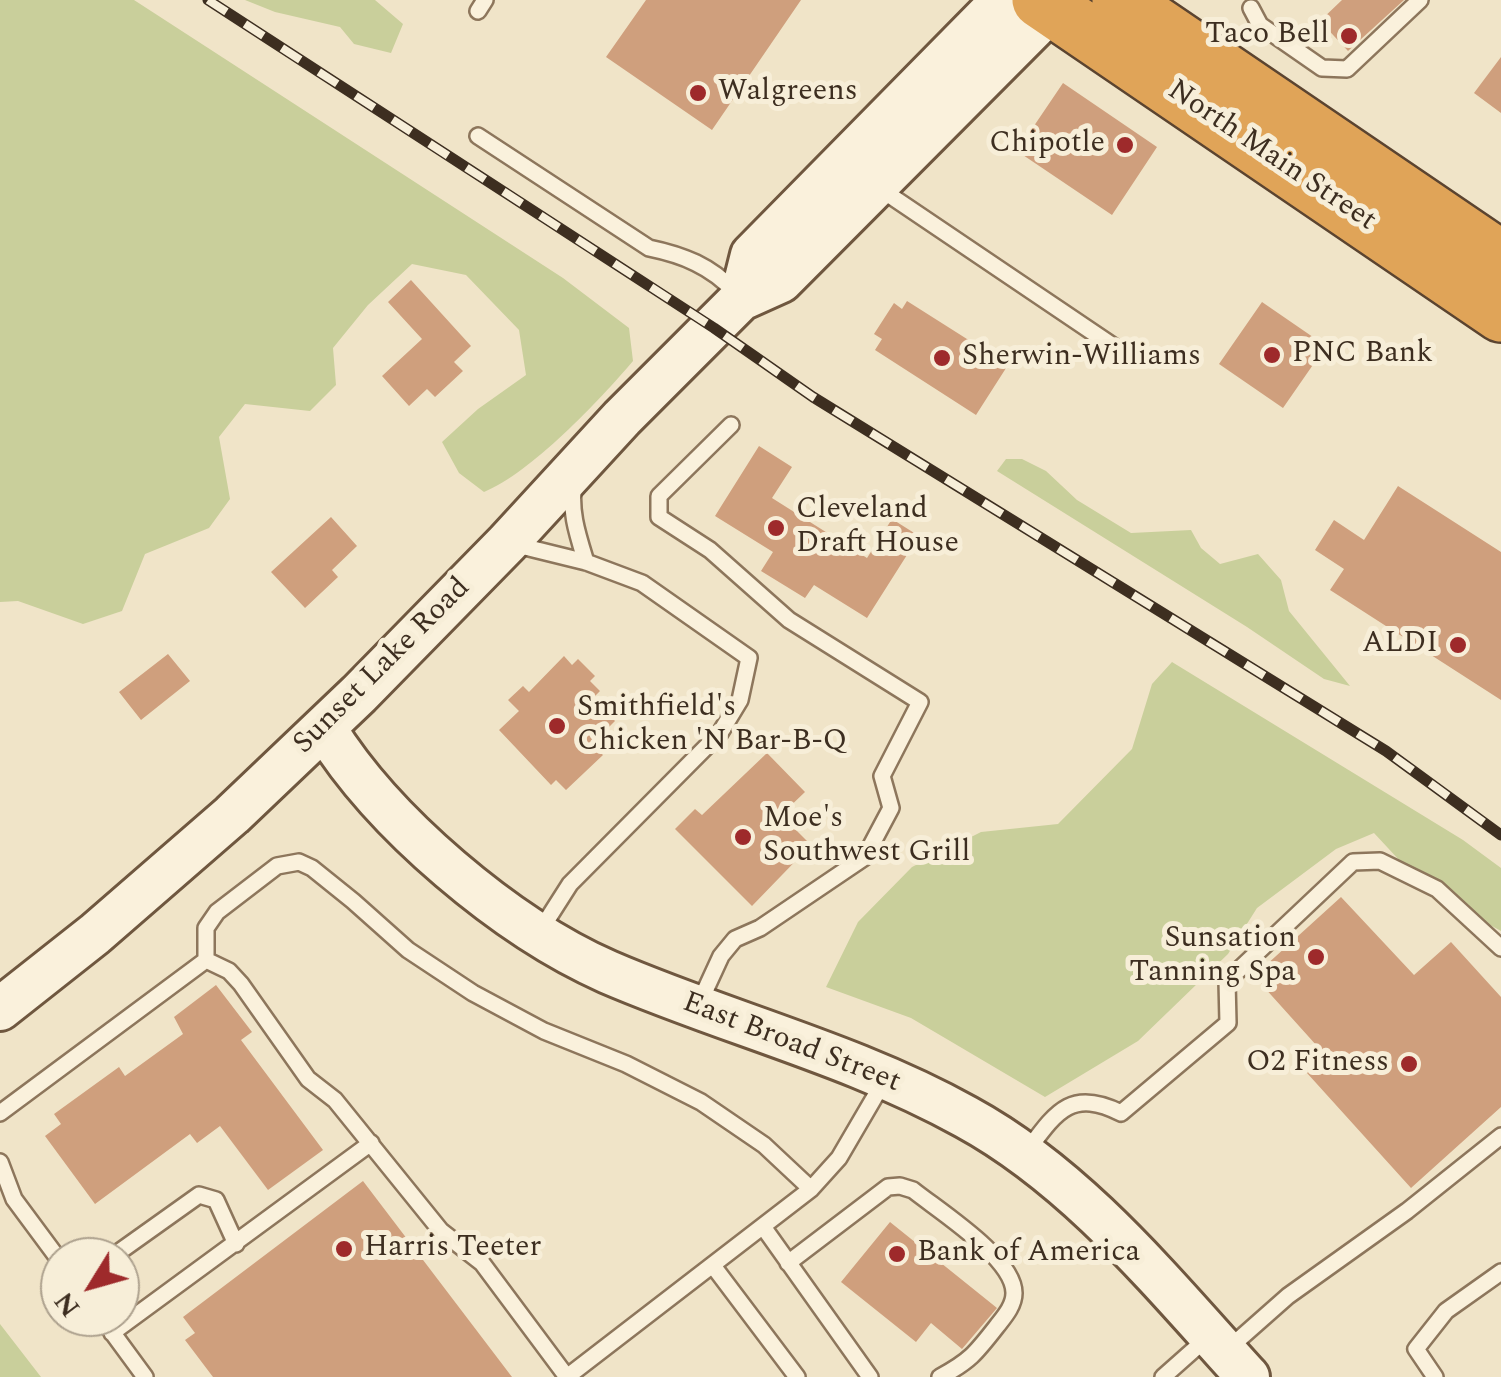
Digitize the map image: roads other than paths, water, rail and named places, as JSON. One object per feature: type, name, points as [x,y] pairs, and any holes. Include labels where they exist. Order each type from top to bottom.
[{"type":"highway","name":"North Main Street","points":[[1120,0],[1501,259]]},
{"type":"highway","name":"North Main Street","points":[[1039,2],[1501,314]]},
{"type":"main road","name":"Sunset Lake Road","points":[[0,1009],[95,934],[325,728],[741,299],[781,281],[876,186],[1039,2]]},
{"type":"main road","name":"Sunset Lake Road","points":[[741,299],[752,255],[1039,2]]},
{"type":"main road","name":"East Broad Street","points":[[325,728],[347,764],[416,836],[462,877],[538,934],[605,970],[886,1078],[967,1117],[1024,1154],[1124,1243],[1227,1354]]},
{"type":"lane","points":[[1251,8],[1260,25],[1322,68],[1347,69],[1420,0]]},
{"type":"lane","points":[[478,136],[649,248],[682,255],[720,276],[741,299]]},
{"type":"lane","points":[[876,186],[1116,348]]},
{"type":"lane","points":[[698,1007],[721,956],[734,939],[760,928],[865,857],[891,808],[882,776],[920,702],[790,620],[710,550],[659,517],[658,496],[731,424]]},
{"type":"lane","points":[[578,465],[572,498],[586,562]]},
{"type":"lane","points":[[495,555],[521,546],[586,562],[642,583],[749,658],[740,700],[720,733],[570,884],[538,934]]},
{"type":"lane","points":[[1024,1154],[1056,1113],[1068,1106],[1080,1102],[1104,1104],[1122,1113],[1228,1023],[1227,981],[1353,862],[1380,861],[1438,890],[1501,948]]},
{"type":"lane","points":[[206,960],[206,928],[217,912],[277,866],[299,862],[353,901],[408,950],[473,993],[544,1031],[626,1064],[701,1102],[764,1145],[812,1189]]},
{"type":"lane","points":[[0,1113],[206,960]]},
{"type":"lane","points":[[206,960],[230,971],[308,1079],[335,1100],[442,1232],[482,1263],[567,1377],[812,1189],[853,1138],[886,1078]]},
{"type":"lane","points":[[1163,1377],[1227,1354],[1288,1296],[1408,1211],[1501,1136]]},
{"type":"lane","points":[[140,1313],[371,1143]]},
{"type":"lane","points":[[0,1162],[14,1199],[42,1237]]},
{"type":"lane","points":[[788,1263],[888,1187],[913,1190],[998,1259],[1010,1277],[1014,1293],[1010,1308],[972,1360],[940,1377]]},
{"type":"lane","points":[[139,1237],[198,1194],[216,1200],[236,1244]]},
{"type":"lane","points":[[764,1228],[870,1377]]},
{"type":"lane","points":[[714,1267],[797,1377]]},
{"type":"lane","points":[[1435,1377],[1416,1349],[1446,1311],[1501,1272]]},
{"type":"lane","points":[[115,1337],[145,1377]]},
{"type":"railway","points":[[208,0],[714,328],[813,397],[1386,751],[1501,835]]},
{"type":"place","name":"Taco Bell","points":[[1349,36]]},
{"type":"place","name":"Walgreens","points":[[698,93]]},
{"type":"place","name":"Chipotle","points":[[1125,145]]},
{"type":"place","name":"PNC Bank","points":[[1272,355]]},
{"type":"place","name":"Sherwin-Williams","points":[[942,358]]},
{"type":"place","name":"Cleveland Draft House","points":[[776,528]]},
{"type":"place","name":"ALDI","points":[[1458,645]]},
{"type":"place","name":"Smithfield's Chicken 'N Bar-B-Q","points":[[557,726]]},
{"type":"place","name":"Moe's Southwest Grill","points":[[743,837]]},
{"type":"place","name":"Sunsation Tanning Spa","points":[[1316,957]]},
{"type":"place","name":"O2 Fitness","points":[[1409,1064]]},
{"type":"place","name":"Harris Teeter","points":[[344,1249]]},
{"type":"place","name":"Bank of America","points":[[897,1254]]}]
